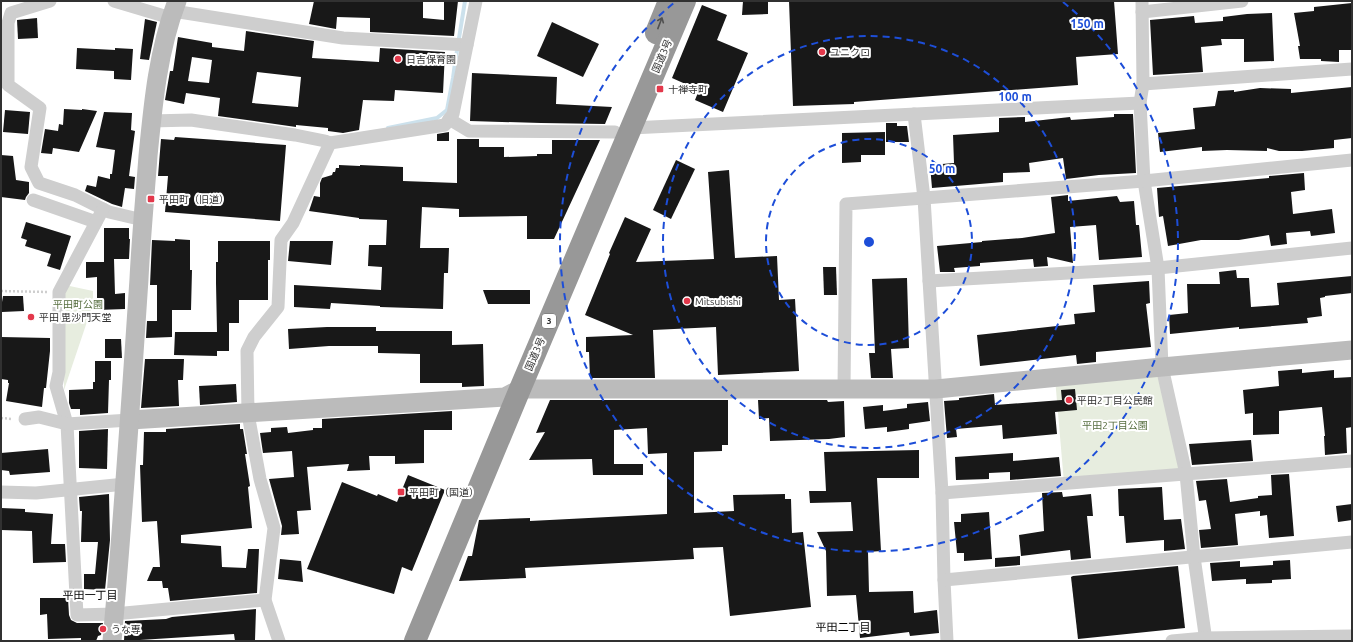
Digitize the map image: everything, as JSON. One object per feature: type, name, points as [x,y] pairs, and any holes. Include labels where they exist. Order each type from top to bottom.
[{"type":"highway","name":"国道3号","points":[[623,130],[636,87],[668,1]]},
{"type":"highway","name":"国道3号","points":[[403,641],[513,393],[623,130],[685,1]]},
{"type":"highway","name":"国道3号","points":[[416,641],[513,393]]},
{"type":"street","points":[[50,1],[11,13],[8,23],[8,85],[40,108],[31,167],[39,183],[75,195],[103,208],[108,212],[143,220]]},
{"type":"street","points":[[114,1],[343,38],[467,45]]},
{"type":"street","points":[[151,121],[191,120],[295,135],[325,141],[330,144],[445,125],[453,114],[476,1]]},
{"type":"street","points":[[1206,640],[1194,557],[1186,474],[1162,367],[1158,268],[1144,181],[1140,103],[1143,84],[1142,6],[1242,1]]},
{"type":"street","points":[[112,641],[130,420],[151,121],[160,59],[174,10]]},
{"type":"street","points":[[1143,84],[1352,69]]},
{"type":"street","points":[[449,119],[469,131],[623,130],[1140,103]]},
{"type":"street","points":[[914,114],[924,198],[936,389],[942,493],[947,641]]},
{"type":"street","points":[[280,641],[265,600],[274,528],[260,479],[248,414],[247,352],[254,337],[278,307],[281,240],[292,223],[330,144]]},
{"type":"street","points":[[844,389],[846,204],[1144,181],[1352,160]]},
{"type":"street","points":[[34,200],[96,222]]},
{"type":"street","points":[[103,208],[59,292],[59,372],[56,386],[67,424],[78,615],[114,614],[265,600]]},
{"type":"street","points":[[929,281],[1158,268],[1352,248]]},
{"type":"street","points":[[25,419],[39,417],[67,424],[248,414],[513,393],[936,389],[1352,350]]},
{"type":"street","points":[[942,493],[1352,461]]},
{"type":"street","points":[[1,492],[36,493],[124,484]]},
{"type":"street","points":[[944,580],[1352,542]]},
{"type":"street","points":[[1172,641],[1352,636]]},
{"type":"path","points":[[1,291],[59,292]]},
{"type":"green space","name":"平田町公園","points":[[65,285],[93,291],[93,304],[64,390]]},
{"type":"green space","name":"平田2丁目公園","points":[[1162,367],[1186,474],[1064,483],[1055,378]]},
{"type":"building","points":[[314,1],[423,1],[423,18],[444,20],[444,1],[458,1],[454,36],[370,32],[370,18],[337,17],[336,29],[309,24]]},
{"type":"building","points":[[743,1],[768,1],[768,14],[742,15]]},
{"type":"building","points":[[789,1],[1114,1],[1118,54],[1076,57],[1078,85],[854,102],[854,104],[793,106]]},
{"type":"building","points":[[1352,3],[1352,50],[1339,50],[1339,62],[1321,61],[1321,59],[1300,59],[1298,46],[1300,46],[1294,13],[1314,11],[1314,7]]},
{"type":"building","points":[[702,5],[727,15],[717,40],[748,53],[723,112],[695,100],[699,90],[672,78]]},
{"type":"building","points":[[1272,13],[1274,61],[1244,62],[1244,39],[1221,39],[1222,45],[1201,47],[1203,72],[1153,75],[1150,20],[1194,16],[1195,23],[1223,21],[1223,17]]},
{"type":"building","points":[[37,18],[38,38],[18,39],[17,20]]},
{"type":"building","points":[[145,19],[157,22],[149,60],[140,59]]},
{"type":"building","points":[[552,22],[599,44],[583,77],[537,56]]},
{"type":"building","points":[[246,31],[314,41],[312,58],[379,62],[380,48],[445,52],[443,93],[395,90],[394,101],[363,100],[359,130],[343,133],[328,131],[328,128],[296,125],[296,127],[218,116],[220,98],[186,93],[184,104],[165,100],[170,71],[173,71],[178,37],[212,43],[212,47],[244,51]],"holes":[[[192,57],[212,60],[209,83],[188,81]],[[257,72],[301,77],[298,107],[252,103]]]},
{"type":"building","points":[[77,48],[115,50],[115,48],[133,49],[131,80],[114,79],[114,71],[76,69]]},
{"type":"building","points":[[472,73],[557,77],[556,104],[612,107],[605,124],[470,121]]},
{"type":"building","points":[[1352,87],[1352,138],[1334,140],[1334,148],[1302,151],[1279,151],[1267,148],[1267,151],[1202,151],[1202,147],[1160,152],[1158,133],[1195,129],[1193,108],[1215,106],[1218,91],[1234,90],[1234,92],[1260,88],[1291,89],[1291,93]]},
{"type":"building","points":[[64,109],[97,111],[79,152],[53,148],[52,154],[41,153],[45,129],[58,131],[59,124],[63,125]]},
{"type":"building","points":[[5,110],[30,112],[28,134],[3,132]]},
{"type":"building","points":[[104,112],[132,113],[131,130],[135,131],[129,176],[135,177],[134,189],[125,188],[122,207],[112,204],[85,191],[87,185],[96,187],[98,176],[110,179],[110,174],[112,174],[115,150],[96,147]]},
{"type":"building","points":[[1114,114],[1133,114],[1136,173],[1066,179],[1063,158],[1029,163],[1030,172],[1003,173],[1003,182],[932,188],[930,165],[954,163],[953,135],[999,132],[999,118],[1025,117],[1025,122],[1070,117],[1071,120],[1114,117]]},
{"type":"building","points":[[886,123],[897,123],[897,126],[907,126],[909,142],[886,142]]},
{"type":"building","points":[[449,132],[449,141],[437,141],[437,134]]},
{"type":"building","points":[[885,132],[885,155],[861,155],[861,162],[842,163],[842,133]]},
{"type":"building","points":[[175,137],[286,145],[280,221],[165,212],[168,176],[158,176],[161,139],[174,140]]},
{"type":"building","points":[[457,139],[479,139],[479,147],[504,147],[504,157],[552,154],[552,140],[600,140],[554,239],[527,239],[527,216],[459,217],[459,209],[422,207],[420,248],[449,248],[448,273],[444,273],[443,309],[380,307],[331,303],[330,309],[294,307],[294,285],[381,290],[382,267],[368,266],[369,245],[386,245],[387,220],[359,219],[309,211],[314,196],[320,197],[320,183],[322,178],[332,175],[336,168],[339,168],[339,165],[360,165],[403,167],[403,181],[457,183]]},
{"type":"building","points":[[1,155],[13,156],[16,180],[29,182],[29,193],[25,200],[1,197]]},
{"type":"building","points":[[676,160],[695,169],[671,219],[653,210]]},
{"type":"building","points":[[729,170],[735,258],[777,256],[779,300],[795,299],[799,371],[718,375],[716,327],[653,330],[655,378],[590,378],[589,352],[586,352],[586,337],[633,335],[585,315],[610,254],[609,253],[625,217],[651,229],[636,262],[714,259],[708,172]]},
{"type":"building","points":[[1304,173],[1305,190],[1291,192],[1293,214],[1332,209],[1335,233],[1311,236],[1310,231],[1286,233],[1287,244],[1271,246],[1269,235],[1239,240],[1201,240],[1168,246],[1163,216],[1159,217],[1157,188],[1269,178],[1269,176]]},
{"type":"building","points":[[1068,195],[1068,201],[1117,196],[1120,202],[1134,201],[1136,225],[1139,225],[1142,257],[1099,260],[1096,225],[1070,227],[1073,263],[1047,257],[1048,266],[1034,267],[1033,259],[980,263],[980,266],[954,268],[955,272],[940,272],[937,246],[1022,238],[1055,233],[1051,197]]},
{"type":"building","points":[[26,222],[71,236],[60,270],[47,266],[51,254],[25,246],[27,240],[21,238]]},
{"type":"building","points":[[104,228],[129,228],[129,259],[114,259],[115,294],[125,293],[125,309],[97,310],[97,277],[86,278],[86,262],[104,262]]},
{"type":"building","points":[[175,239],[190,240],[190,270],[192,270],[191,310],[172,310],[172,337],[146,338],[147,321],[157,321],[157,285],[150,285],[152,240],[175,241]]},
{"type":"building","points":[[218,241],[270,241],[270,260],[268,260],[268,300],[239,300],[239,323],[229,323],[229,351],[217,351],[217,356],[174,355],[175,332],[217,332],[216,262],[218,262]]},
{"type":"building","points":[[290,241],[333,241],[331,265],[288,261]]},
{"type":"building","points":[[823,267],[836,267],[837,295],[824,295]]},
{"type":"building","points":[[1236,270],[1237,278],[1249,278],[1251,307],[1279,305],[1277,283],[1352,276],[1352,293],[1325,296],[1320,298],[1322,316],[1307,318],[1308,323],[1239,329],[1239,327],[1170,334],[1169,315],[1188,313],[1187,284],[1220,284],[1219,272]]},
{"type":"building","points":[[907,278],[909,348],[891,349],[893,378],[871,378],[869,353],[875,353],[872,279]]},
{"type":"building","points":[[1149,281],[1150,303],[1146,304],[1151,347],[1096,352],[1096,362],[1077,364],[1076,355],[980,366],[977,335],[1075,324],[1074,314],[1095,312],[1093,285]]},
{"type":"building","points":[[483,290],[530,290],[530,304],[488,304]]},
{"type":"building","points":[[3,296],[23,296],[24,311],[2,312]]},
{"type":"building","points":[[376,327],[376,331],[452,331],[452,345],[483,344],[484,386],[462,387],[462,383],[420,383],[420,354],[378,353],[378,346],[329,346],[289,349],[288,329]]},
{"type":"building","points":[[1,337],[50,338],[46,388],[44,388],[42,407],[6,401],[9,383],[8,380],[1,379]]},
{"type":"building","points":[[105,339],[121,339],[122,358],[105,358]]},
{"type":"building","points":[[145,359],[184,359],[183,380],[178,380],[179,406],[141,408]]},
{"type":"building","points":[[95,361],[111,361],[108,413],[80,415],[80,409],[71,409],[69,403],[69,390],[93,389],[93,382],[95,382]]},
{"type":"building","points":[[1302,369],[1302,373],[1334,370],[1334,378],[1352,377],[1352,427],[1346,428],[1347,453],[1325,455],[1322,407],[1279,411],[1279,434],[1253,435],[1253,413],[1245,414],[1243,390],[1279,386],[1278,371]]},
{"type":"building","points":[[236,384],[237,402],[200,405],[199,386]]},
{"type":"building","points":[[1075,389],[1077,410],[1055,412],[1057,434],[1003,439],[1002,425],[956,429],[957,437],[947,438],[944,401],[994,394],[995,405],[1062,400],[1061,390]]},
{"type":"building","points":[[550,400],[728,400],[728,445],[722,445],[722,451],[694,452],[694,513],[734,511],[733,495],[785,494],[785,499],[791,499],[792,533],[803,532],[811,607],[730,616],[723,547],[693,548],[694,559],[525,568],[526,578],[459,581],[468,556],[472,556],[479,520],[530,518],[530,521],[667,514],[667,453],[648,454],[647,428],[614,430],[614,464],[643,464],[643,475],[593,475],[592,459],[529,460],[545,432],[536,433]]},
{"type":"building","points":[[758,400],[844,401],[845,437],[770,441],[769,418],[759,419]]},
{"type":"building","points":[[928,402],[930,421],[909,424],[909,429],[887,432],[887,427],[865,429],[863,407],[883,405],[883,411],[907,408],[907,404]]},
{"type":"building","points":[[452,411],[452,430],[424,430],[424,463],[395,464],[395,456],[369,456],[370,470],[347,471],[349,464],[307,467],[311,510],[297,511],[299,534],[281,535],[282,526],[269,479],[294,477],[292,451],[263,453],[260,433],[271,432],[271,428],[287,427],[288,433],[313,430],[313,428],[322,428],[322,419]]},
{"type":"building","points":[[240,424],[240,429],[243,429],[247,454],[245,454],[250,486],[248,487],[252,528],[181,535],[181,543],[221,546],[222,567],[246,568],[248,549],[259,549],[257,593],[170,601],[168,588],[163,588],[162,581],[147,581],[153,567],[160,567],[157,521],[142,522],[140,465],[143,465],[144,432],[166,432],[166,429]]},
{"type":"building","points":[[108,429],[107,469],[79,468],[79,431]]},
{"type":"building","points":[[1251,440],[1253,461],[1192,465],[1189,444]]},
{"type":"building","points":[[48,449],[50,472],[10,475],[9,471],[1,470],[1,453]]},
{"type":"building","points":[[919,450],[919,478],[877,478],[881,551],[868,552],[869,592],[913,591],[914,613],[937,610],[939,633],[910,636],[909,632],[860,638],[856,595],[827,596],[826,551],[817,532],[853,531],[851,502],[810,503],[809,491],[826,491],[824,452]]},
{"type":"building","points":[[1013,453],[1013,461],[1059,457],[1061,476],[1010,480],[1010,472],[989,473],[989,479],[956,480],[955,457]]},
{"type":"building","points":[[1289,474],[1294,536],[1269,538],[1267,515],[1260,516],[1260,511],[1235,514],[1238,545],[1201,548],[1199,530],[1211,529],[1206,500],[1199,501],[1196,481],[1227,479],[1230,502],[1258,498],[1258,496],[1272,495],[1271,475]]},
{"type":"building","points":[[408,475],[445,490],[412,571],[402,567],[394,594],[307,569],[342,482],[397,502]]},
{"type":"building","points":[[1162,487],[1164,520],[1181,519],[1185,549],[1164,551],[1164,540],[1126,543],[1124,516],[1119,516],[1118,489]]},
{"type":"building","points":[[1062,492],[1063,497],[1091,494],[1093,516],[1087,516],[1091,558],[1071,560],[1070,550],[1021,556],[1019,535],[1044,531],[1042,493]]},
{"type":"building","points":[[109,494],[110,540],[105,590],[84,589],[84,574],[95,574],[98,542],[81,542],[82,511],[80,511],[79,497]]},
{"type":"building","points":[[1352,504],[1352,520],[1338,522],[1336,506]]},
{"type":"building","points":[[1,508],[25,509],[25,512],[53,514],[51,544],[65,544],[66,562],[33,563],[32,531],[1,530]]},
{"type":"building","points":[[989,512],[992,559],[964,561],[964,553],[957,553],[954,522],[961,522],[961,514]]},
{"type":"building","points":[[1020,556],[1020,565],[995,567],[995,558]]},
{"type":"building","points":[[280,559],[301,561],[303,582],[278,579]]},
{"type":"building","points":[[1290,560],[1291,579],[1272,580],[1272,583],[1246,584],[1246,579],[1212,581],[1210,563],[1240,561],[1240,567],[1273,565],[1273,561]]},
{"type":"building","points":[[1178,566],[1185,628],[1078,639],[1071,577]]},
{"type":"building","points":[[40,598],[68,598],[69,615],[71,620],[77,623],[103,623],[101,635],[98,636],[96,641],[81,641],[81,638],[48,639],[47,614],[40,615]]},
{"type":"building","points":[[256,609],[255,640],[235,641],[234,634],[124,641],[125,621],[166,619],[172,617]]},
{"type":"waterway","points":[[388,128],[437,118],[447,110],[465,1]]},
{"type":"place","name":"ユニクロ","points":[[822,52]]},
{"type":"place","name":"日吉保育園","points":[[398,59]]},
{"type":"place","name":"十禅寺町","points":[[660,89]]},
{"type":"place","name":"平田町（旧道）","points":[[151,199]]},
{"type":"place","name":"Mitsubishi","points":[[687,301]]},
{"type":"place","name":"平田 毘沙門天堂","points":[[31,317]]},
{"type":"place","name":"平田2丁目公民館","points":[[1069,400]]},
{"type":"place","name":"平田町（国道）","points":[[401,492]]},
{"type":"place","name":"うな専","points":[[103,629]]},
{"type":"district","name":"平田一丁目","points":[[90,595]]},
{"type":"district","name":"平田二丁目","points":[[843,627]]}]
